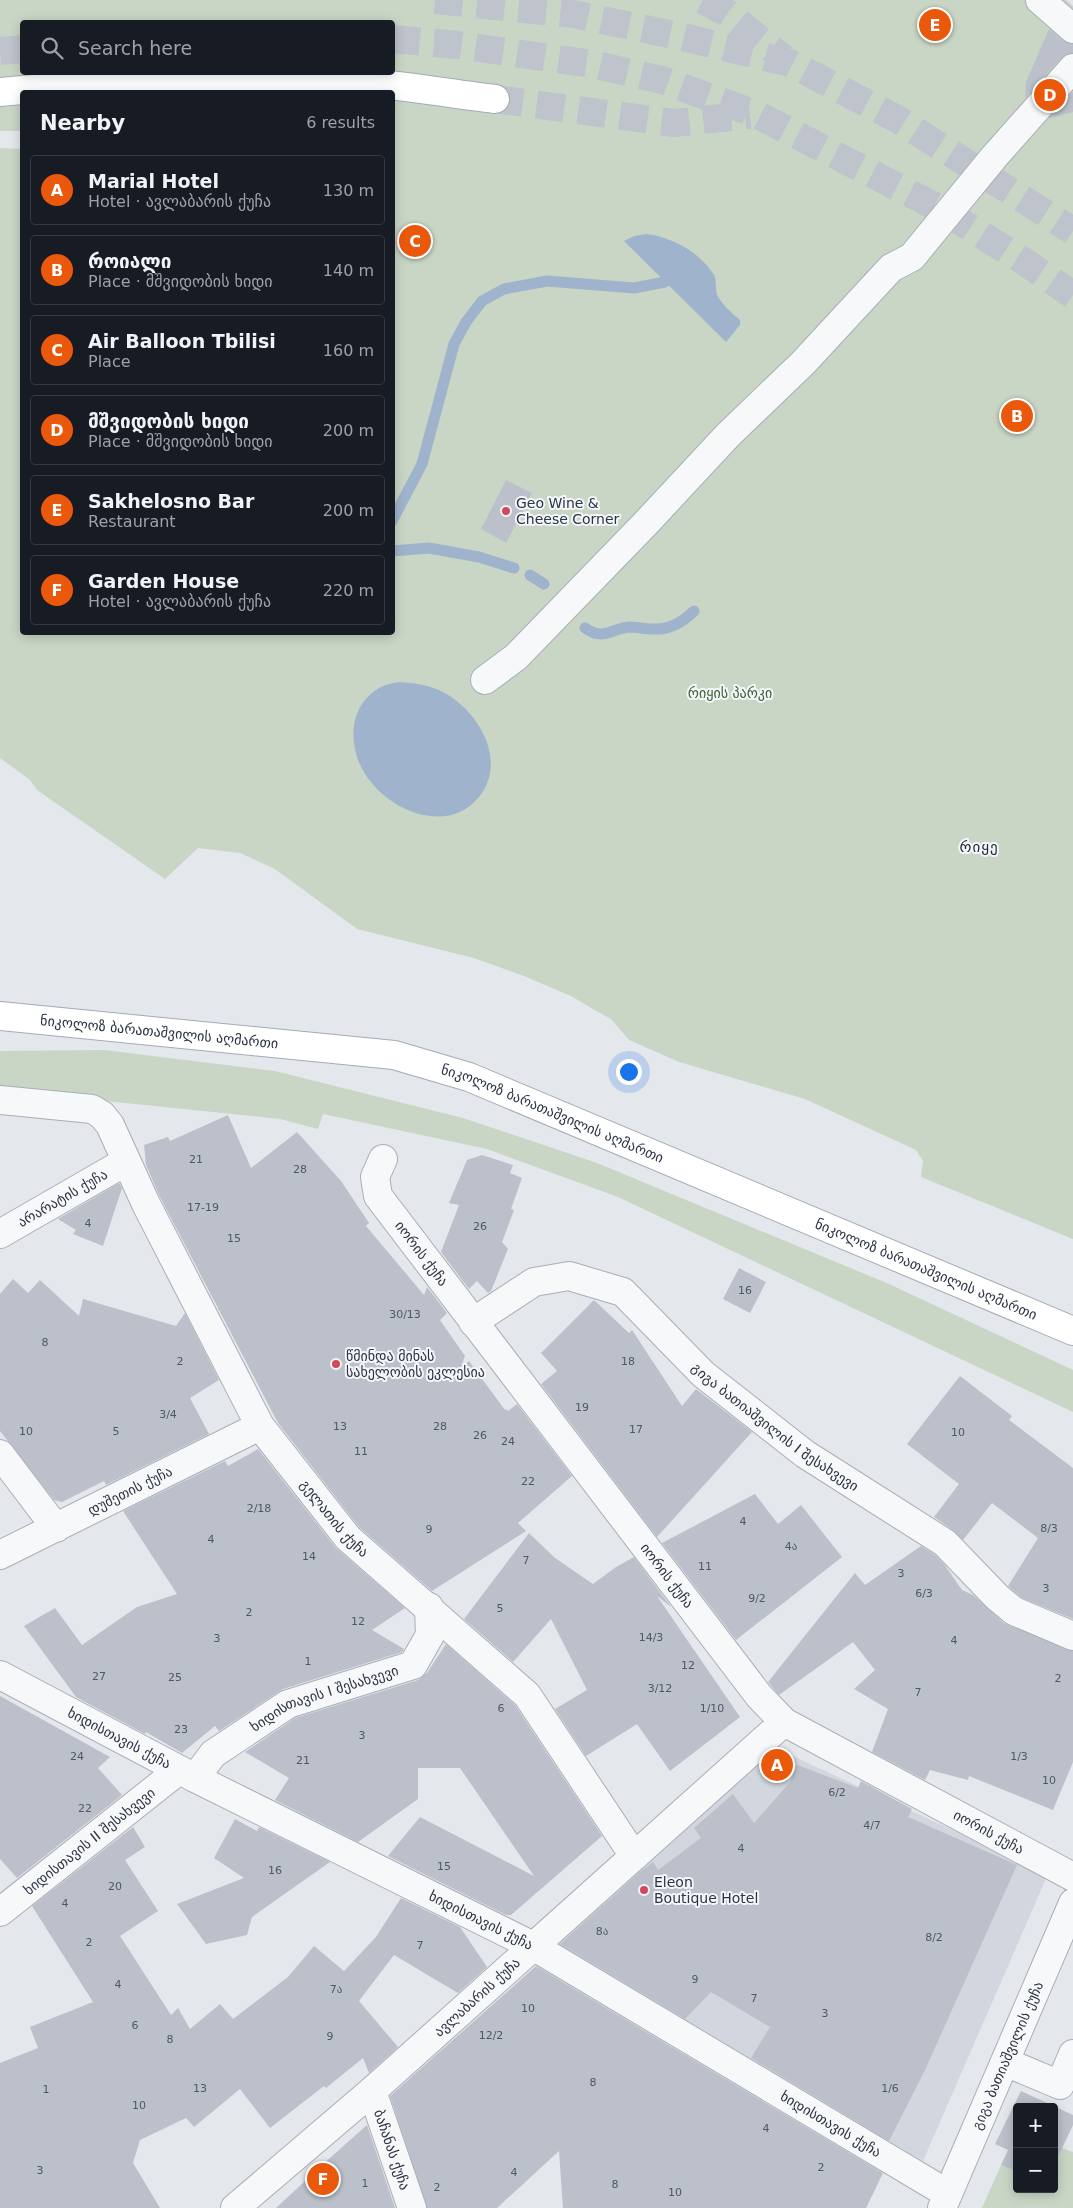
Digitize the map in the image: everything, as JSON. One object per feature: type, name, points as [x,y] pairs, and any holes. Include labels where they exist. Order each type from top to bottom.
[{"type":"main road","points":[[24,90],[132,81],[251,79],[369,83],[494,99]]},
{"type":"main road","points":[[0,92],[20,90]]},
{"type":"main road","name":"ნიკოლოზ ბარათაშვილის აღმართი","points":[[0,1016],[394,1055],[470,1077],[1073,1331]]},
{"type":"street","points":[[1040,0],[1073,29]]},
{"type":"street","points":[[486,680],[516,657],[728,436],[803,363],[891,268],[912,257],[1073,68]]},
{"type":"street","name":"გელათის ქუჩა","points":[[0,1100],[92,1109],[102,1115],[110,1125],[125,1162],[260,1426],[348,1538],[429,1607],[527,1695],[634,1856]]},
{"type":"street","name":"იორის ქუჩა","points":[[383,1159],[375,1177],[378,1196],[759,1696],[784,1722],[1073,1876]]},
{"type":"street","name":"არარატის ქუჩა","points":[[0,1234],[125,1162]]},
{"type":"street","name":"გიგა ბათიაშვილის I შესახვევი","points":[[473,1322],[534,1282],[569,1276],[623,1292],[703,1374],[805,1454],[944,1543],[997,1597],[1014,1611],[1073,1636]]},
{"type":"street","name":"დუშეთის ქუჩა","points":[[0,1555],[260,1426]]},
{"type":"street","points":[[0,1454],[56,1528]]},
{"type":"street","name":"ხიდისთავის I შესახვევი","points":[[187,1774],[213,1754],[288,1704],[413,1665],[430,1635],[429,1607]]},
{"type":"street","name":"ხიდისთავის ქუჩა","points":[[0,1675],[187,1774],[533,1946],[945,2201]]},
{"type":"street","name":"ავლაბარის ქუჩა","points":[[235,2208],[372,2092],[784,1722]]},
{"type":"street","name":"ხიდისთავის II შესახვევი","points":[[0,1912],[187,1774]]},
{"type":"street","name":"გიგა ბათიაშვილის ქუჩა","points":[[945,2201],[1073,1903]]},
{"type":"street","points":[[1004,2062],[1066,2088],[1073,2054]]},
{"type":"street","name":"ბაჩანას ქუჩა","points":[[372,2092],[412,2208]]},
{"type":"shaded area","points":[[773,1747],[1048,1874],[923,2161],[552,1940]]},
{"type":"green space","name":"რიყის პარკი","points":[[0,0],[1066,0],[1073,6],[1073,1239],[921,1177],[923,1161],[916,1150],[805,1099],[679,1062],[629,1040],[612,1020],[571,996],[474,958],[357,929],[275,869],[240,853],[198,848],[165,879],[37,790],[30,780],[0,758],[0,148],[20,149],[20,635],[395,635],[395,100],[493,112],[497,85],[395,72],[395,20],[20,20],[20,75],[34,75],[0,78]]},
{"type":"green space","points":[[20,105],[20,131],[0,131],[0,107]]},
{"type":"green space","points":[[104,1050],[275,1071],[463,1118],[597,1163],[889,1284],[1073,1370],[1073,1412],[618,1197],[487,1149],[323,1114],[318,1129],[280,1119],[0,1090],[0,1051]]},
{"type":"green space","points":[[1062,2148],[1073,2152],[1073,2208],[982,2208],[1001,2165],[1013,2170],[1013,2193],[1058,2193],[1058,2156]]},
{"type":"water","points":[[646,234],[666,238],[684,247],[701,259],[714,275],[716,292],[719,298],[740,320],[740,325],[726,342],[624,241],[634,236]]},
{"type":"water","points":[[399,682],[422,685],[443,692],[456,700],[478,724],[490,753],[491,768],[487,783],[479,797],[467,808],[439,817],[409,810],[394,803],[382,793],[363,771],[354,745],[356,718],[361,706],[369,695],[383,686]]},
{"type":"building","points":[[1049,29],[1063,41],[1073,44],[1073,53],[1061,58],[1025,98],[1026,82]]},
{"type":"building","points":[[1073,92],[1073,112],[1049,118]]},
{"type":"building","name":"Geo Wine & Cheese Corner","points":[[506,480],[532,493],[506,543],[481,529]]},
{"type":"building","points":[[228,1115],[251,1168],[297,1132],[341,1181],[369,1223],[366,1226],[424,1295],[427,1287],[447,1313],[440,1320],[465,1356],[460,1370],[469,1361],[505,1410],[508,1411],[517,1404],[572,1476],[518,1523],[526,1531],[432,1591],[359,1527],[278,1423],[160,1197],[146,1165],[144,1145],[168,1137],[170,1141]]},
{"type":"building","points":[[482,1155],[513,1165],[510,1173],[522,1178],[511,1209],[514,1210],[502,1242],[508,1249],[491,1291],[488,1293],[477,1281],[469,1289],[441,1252],[459,1205],[449,1203],[467,1160]]},
{"type":"building","points":[[119,1183],[122,1188],[103,1246],[73,1234],[76,1230],[58,1219]]},
{"type":"building","points":[[739,1268],[766,1282],[750,1313],[723,1299]]},
{"type":"building","points":[[13,1279],[28,1293],[40,1280],[79,1316],[83,1299],[176,1326],[185,1313],[219,1380],[190,1398],[209,1434],[106,1485],[104,1481],[62,1502],[54,1500],[0,1431],[0,1294]]},
{"type":"building","points":[[594,1300],[629,1333],[632,1330],[682,1406],[696,1389],[752,1432],[657,1537],[541,1384],[557,1371],[541,1353]]},
{"type":"building","points":[[960,1376],[1012,1416],[1009,1420],[1073,1468],[1073,1619],[1022,1598],[1008,1586],[1038,1538],[992,1503],[963,1540],[953,1530],[934,1517],[959,1484],[907,1444]]},
{"type":"building","points":[[258,1449],[336,1548],[405,1608],[372,1630],[404,1649],[402,1652],[283,1689],[219,1731],[215,1726],[182,1753],[146,1732],[145,1734],[76,1697],[24,1626],[55,1608],[82,1645],[137,1607],[177,1594],[123,1511],[225,1461],[228,1466]]},
{"type":"building","points":[[755,1494],[778,1524],[801,1505],[842,1557],[736,1640],[662,1543]]},
{"type":"building","points":[[529,1533],[555,1558],[593,1584],[616,1567],[634,1557],[671,1607],[657,1596],[740,1717],[670,1771],[637,1724],[586,1756],[555,1709],[587,1690],[551,1619],[513,1662],[464,1619]]},
{"type":"building","points":[[921,1546],[935,1555],[944,1564],[962,1590],[973,1595],[1004,1623],[1073,1651],[1073,1762],[1053,1810],[969,1776],[968,1780],[930,1770],[925,1780],[872,1752],[888,1709],[854,1689],[875,1670],[853,1642],[779,1695],[768,1682],[855,1573],[865,1585]]},
{"type":"building","points":[[446,1644],[515,1705],[602,1836],[511,1915],[506,1915],[388,1856],[420,1817],[534,1876],[460,1768],[418,1768],[418,1799],[358,1842],[275,1800],[289,1778],[245,1752],[295,1718],[418,1680],[427,1673]]},
{"type":"building","points":[[0,1696],[110,1757],[98,1768],[122,1795],[17,1878],[0,1859]]},
{"type":"building","points":[[797,1765],[858,1788],[861,1781],[912,1809],[908,1817],[1017,1865],[925,2070],[889,2141],[751,2058],[770,2027],[711,1992],[685,2019],[560,1944],[641,1871],[653,1862],[658,1870],[701,1838],[694,1828],[733,1794],[754,1823],[790,1782]]},
{"type":"building","points":[[235,1819],[257,1831],[259,1827],[330,1862],[252,1917],[247,1935],[206,1944],[177,1904],[244,1878],[214,1858]]},
{"type":"building","points":[[133,1827],[145,1847],[125,1860],[158,1911],[120,1936],[171,2015],[178,2008],[190,2029],[220,2004],[233,2019],[288,1977],[314,1946],[344,1971],[376,1937],[401,1898],[460,1927],[487,1967],[458,1993],[394,1955],[359,2001],[398,2047],[369,2073],[363,2058],[326,2088],[324,2086],[270,2128],[240,2089],[194,2127],[186,2118],[140,2140],[133,2163],[160,2208],[0,2208],[0,2063],[38,2048],[30,2027],[93,2002],[32,1906]]},
{"type":"building","points":[[536,1966],[883,2173],[866,2208],[563,2208],[559,2151],[497,2208],[427,2208],[390,2096]]},
{"type":"building","points":[[1021,2091],[1047,2103],[1015,2103]]},
{"type":"building","points":[[1013,2107],[1013,2170],[1001,2165],[1008,2150],[995,2144]]},
{"type":"building","points":[[1058,2108],[1073,2115],[1073,2125],[1058,2157]]},
{"type":"building","points":[[367,2125],[395,2208],[276,2208],[330,2158]]},
{"type":"waterway","points":[[395,515],[422,464],[454,344],[466,322],[482,301],[504,289],[547,281],[634,288],[665,282]]},
{"type":"waterway","points":[[395,551],[429,548],[479,557],[514,568]]},
{"type":"waterway","points":[[530,575],[544,584]]},
{"type":"waterway","points":[[585,628],[597,634],[629,627],[659,629],[670,627],[680,622],[694,611]]},
{"type":"tunnel","points":[[435,0],[573,14],[679,36],[790,63],[897,119],[1073,231]]},
{"type":"tunnel","points":[[703,0],[727,13],[783,58]]},
{"type":"tunnel","points":[[395,39],[458,45],[592,64],[662,80],[756,114],[944,211],[1073,295]]},
{"type":"tunnel","points":[[0,51],[20,49]]},
{"type":"tunnel","points":[[495,99],[674,123],[750,115]]},
{"type":"place","name":"Sakhelosno Bar","points":[[935,25]]},
{"type":"place","name":"მშვიდობის ხიდი","points":[[1050,95]]},
{"type":"place","name":"Air Balloon Tbilisi","points":[[415,241]]},
{"type":"place","name":"როიალი","points":[[1017,416]]},
{"type":"place","name":"Geo Wine & Cheese Corner","points":[[506,511]]},
{"type":"place","name":"წმინდა მინას სახელობის ეკლესია","points":[[336,1364]]},
{"type":"place","name":"Marial Hotel","points":[[777,1765]]},
{"type":"place","name":"Eleon Boutique Hotel","points":[[644,1890]]},
{"type":"place","name":"Garden House","points":[[323,2179]]},
{"type":"district","name":"რიყე","points":[[979,847]]}]
